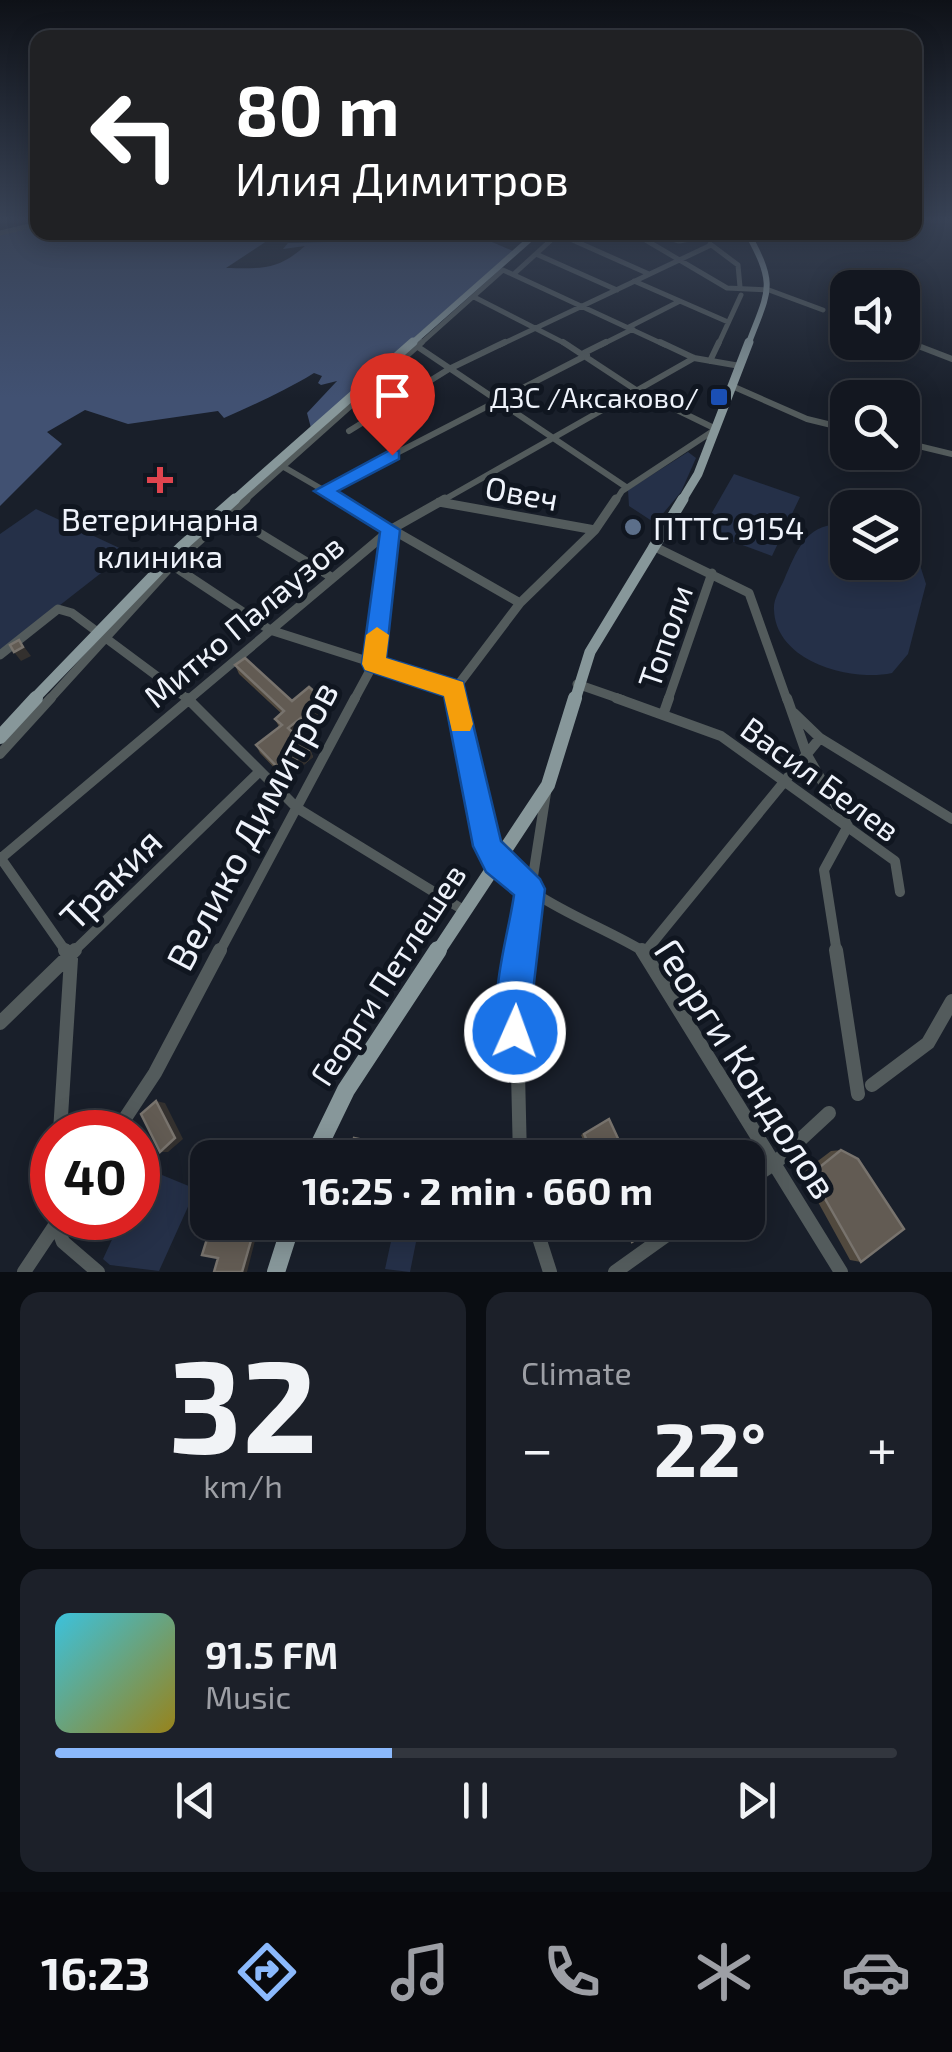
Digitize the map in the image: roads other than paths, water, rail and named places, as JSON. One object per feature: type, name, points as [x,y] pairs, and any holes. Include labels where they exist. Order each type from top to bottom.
[{"type":"main road","points":[[0,737],[182,548],[485,279]]},
{"type":"main road","points":[[769,279],[769,290]]},
{"type":"main road","name":"Георги Петлешев","points":[[320,1140],[356,1074],[548,785],[577,684],[607,619],[687,495],[769,290]]},
{"type":"main road","points":[[276,1272],[286,1240]]},
{"type":"street","points":[[0,754],[102,632],[172,565],[498,279]]},
{"type":"street","points":[[527,279],[694,358],[740,366]]},
{"type":"street","points":[[593,279],[617,290]]},
{"type":"street","points":[[349,431],[449,369],[639,279]]},
{"type":"street","points":[[712,279],[740,291],[769,290],[822,310]]},
{"type":"street","points":[[710,361],[740,291],[739,279]]},
{"type":"street","points":[[634,282],[728,322]]},
{"type":"street","points":[[474,297],[586,354],[636,390],[716,430]]},
{"type":"street","points":[[323,491],[680,301]]},
{"type":"street","points":[[418,347],[626,488]]},
{"type":"street","points":[[920,347],[952,359]]},
{"type":"street","name":"Митко Палаузов","points":[[0,858],[390,530],[694,358]]},
{"type":"street","points":[[732,386],[806,419],[830,425]]},
{"type":"street","points":[[333,421],[369,418]]},
{"type":"street","points":[[496,862],[488,846],[454,689],[520,603],[596,530],[626,488],[716,430]]},
{"type":"street","points":[[920,446],[952,454]]},
{"type":"street","points":[[282,466],[520,603]]},
{"type":"street","name":"Овеч","points":[[439,502],[596,530]]},
{"type":"street","points":[[228,514],[333,578]]},
{"type":"street","name":"Велико Димитров","points":[[131,1110],[155,1073],[374,664],[390,530]]},
{"type":"street","points":[[653,546],[749,593],[807,756],[848,826],[824,870],[858,1094]]},
{"type":"street","points":[[172,565],[270,630],[454,689]]},
{"type":"street","name":"Тополи","points":[[663,715],[712,573]]},
{"type":"street","points":[[0,655],[58,609],[102,632],[188,699],[297,808],[465,912]]},
{"type":"street","name":"Васил Белев","points":[[577,684],[721,736],[895,860],[900,892]]},
{"type":"street","points":[[792,711],[820,738],[952,819]]},
{"type":"street","points":[[645,952],[820,738]]},
{"type":"street","name":"Тракия","points":[[0,1023],[260,772]]},
{"type":"street","points":[[520,1140],[516,987],[548,785]]},
{"type":"street","points":[[0,858],[71,958],[61,1110]]},
{"type":"street","name":"Георги Кондолов","points":[[496,862],[530,889],[645,952],[841,1272]]},
{"type":"street","points":[[872,1085],[928,1044],[952,1001]]},
{"type":"street","points":[[765,1169],[828,1112]]},
{"type":"street","points":[[24,1272],[44,1240]]},
{"type":"street","points":[[65,1240],[70,1250],[98,1272]]},
{"type":"street","points":[[540,1240],[550,1272]]},
{"type":"street","points":[[615,1272],[660,1240]]},
{"type":"place","name":"ДЗС /Аксаково/","points":[[719,397]]},
{"type":"place","name":"Ветеринарна клиника","points":[[160,480]]},
{"type":"place","name":"ПТТС 9154","points":[[633,527]]}]
